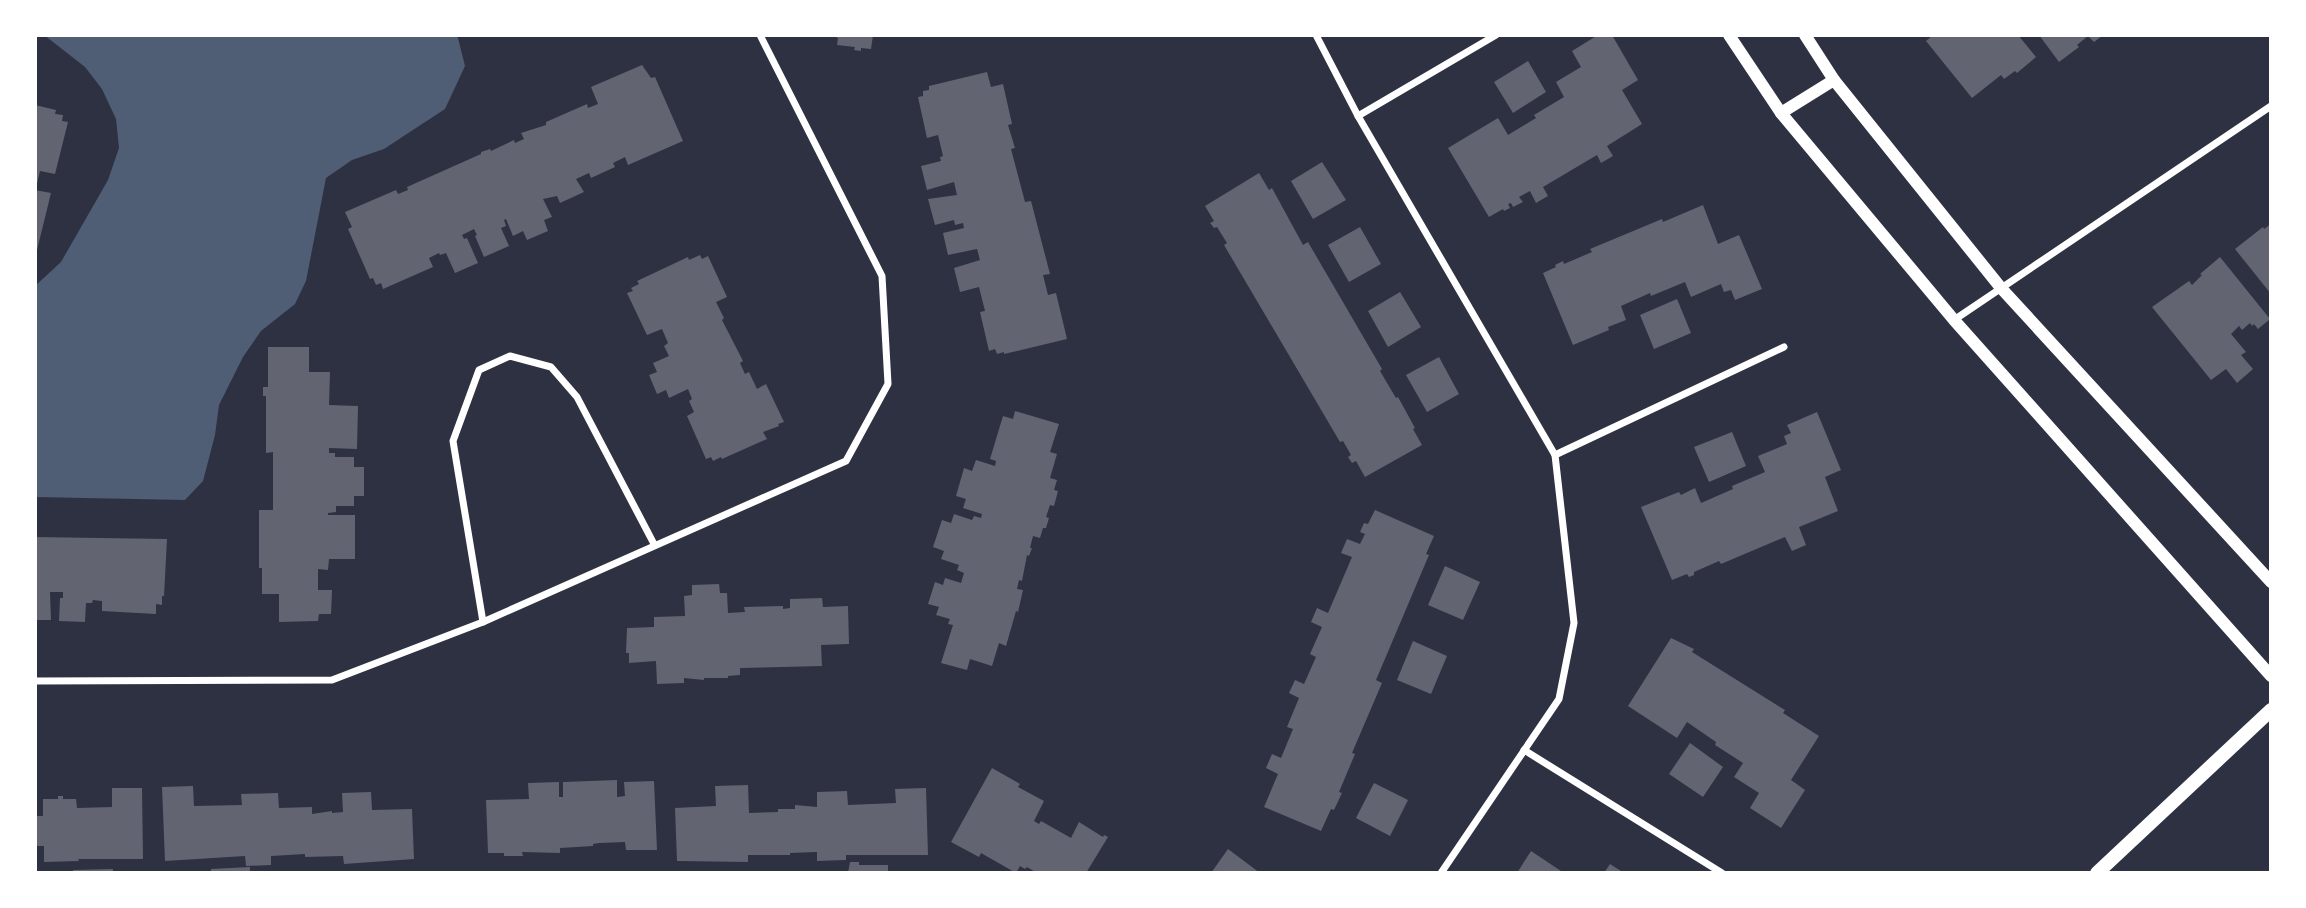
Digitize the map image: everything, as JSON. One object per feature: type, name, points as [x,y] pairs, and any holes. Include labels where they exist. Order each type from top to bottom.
[{"type":"main road","points":[[2097,873],[2271,710]]},
{"type":"street","points":[[35,681],[332,680],[483,622],[846,461],[888,384],[882,276],[760,35]]},
{"type":"street","points":[[1316,35],[1358,116],[1555,455],[1574,623],[1559,699],[1441,873]]},
{"type":"street","points":[[1358,116],[1496,35]]},
{"type":"street","points":[[1729,35],[1781,113],[1954,320],[2271,676]]},
{"type":"street","points":[[1805,35],[1834,80],[2001,288],[2271,582]]},
{"type":"street","points":[[1781,113],[1834,80]]},
{"type":"street","points":[[1954,320],[2271,106]]},
{"type":"street","points":[[1555,455],[1784,347]]},
{"type":"street","points":[[483,622],[453,441],[479,370],[509,356],[551,367],[577,397],[654,544]]},
{"type":"street","points":[[1524,750],[1722,873]]},
{"type":"water","points":[[44,35],[457,35],[458,38],[465,66],[445,109],[384,149],[352,160],[326,178],[306,281],[295,304],[261,331],[243,357],[219,405],[215,435],[203,481],[185,500],[35,497],[35,286],[61,262],[108,180],[119,148],[116,119],[102,89],[85,67]]},
{"type":"building","points":[[832,35],[873,35],[871,49],[861,48],[861,51],[854,50],[855,47],[837,45],[838,38]]},
{"type":"building","points":[[1598,35],[1612,35],[1638,80],[1622,90],[1642,124],[1607,146],[1613,156],[1601,163],[1597,155],[1543,187],[1548,196],[1536,203],[1530,191],[1519,197],[1523,202],[1513,207],[1511,203],[1508,204],[1510,208],[1489,217],[1448,148],[1498,118],[1508,135],[1564,97],[1556,82],[1581,67],[1572,51]]},
{"type":"building","points":[[1933,35],[2018,35],[2036,57],[2017,73],[2015,71],[2004,79],[2001,75],[1972,98],[1926,41]]},
{"type":"building","points":[[2039,35],[2103,35],[2094,42],[2088,36],[2077,45],[2079,47],[2059,62]]},
{"type":"building","points":[[1528,61],[1546,92],[1513,113],[1494,82]]},
{"type":"building","points":[[642,65],[651,78],[655,77],[683,141],[628,165],[625,157],[613,163],[615,167],[591,178],[589,173],[576,179],[584,192],[560,203],[557,196],[543,199],[552,217],[544,220],[548,231],[527,240],[523,231],[513,236],[506,219],[506,226],[501,228],[509,246],[484,257],[474,229],[462,235],[464,239],[467,238],[478,263],[455,273],[446,253],[439,253],[429,258],[433,267],[383,289],[381,283],[376,285],[373,278],[370,279],[348,229],[352,227],[345,212],[396,190],[398,194],[408,190],[407,187],[481,152],[524,139],[521,133],[546,125],[546,122],[587,104],[588,108],[598,104],[591,87]]},
{"type":"building","points":[[987,72],[991,87],[1003,84],[1012,124],[1008,125],[1015,148],[1011,149],[1025,202],[1031,201],[1050,274],[1043,275],[1048,295],[1056,293],[1067,339],[1004,354],[997,354],[995,349],[989,351],[980,312],[985,311],[979,287],[960,292],[954,268],[980,260],[977,249],[948,255],[943,233],[964,228],[963,223],[955,225],[954,220],[935,225],[928,199],[957,195],[954,182],[927,190],[921,166],[941,161],[940,157],[943,156],[938,135],[927,138],[918,97],[923,96],[923,91],[929,90],[929,86]]},
{"type":"building","points":[[35,105],[56,110],[55,114],[63,115],[62,121],[68,122],[55,174],[40,171],[36,188]]},
{"type":"building","points":[[1322,162],[1346,200],[1313,219],[1291,181]]},
{"type":"building","points":[[1259,173],[1269,190],[1272,188],[1303,245],[1308,242],[1382,369],[1380,371],[1396,398],[1398,397],[1422,445],[1365,477],[1356,461],[1352,463],[1348,457],[1351,455],[1343,441],[1340,442],[1224,245],[1227,243],[1217,227],[1214,228],[1210,223],[1214,221],[1205,206]]},
{"type":"building","points":[[35,190],[51,193],[37,250],[35,250]]},
{"type":"building","points":[[1703,205],[1718,244],[1739,235],[1762,289],[1735,300],[1731,290],[1724,292],[1721,284],[1691,297],[1685,282],[1621,306],[1626,320],[1573,345],[1543,273],[1563,261],[1564,264],[1592,252],[1590,249]]},
{"type":"building","points":[[2271,224],[2271,294],[2235,249]]},
{"type":"building","points":[[1360,227],[1381,264],[1349,282],[1328,245]]},
{"type":"building","points":[[700,255],[702,259],[708,256],[727,297],[716,302],[743,361],[740,363],[745,374],[749,372],[757,389],[766,384],[784,422],[763,432],[767,439],[713,461],[711,457],[706,459],[687,416],[694,412],[688,389],[669,398],[666,390],[657,394],[649,375],[657,372],[653,363],[669,356],[664,346],[668,343],[662,329],[647,335],[627,293],[639,284],[637,281],[688,257],[689,260]]},
{"type":"building","points":[[2220,257],[2270,319],[2258,329],[2250,323],[2242,330],[2239,326],[2231,334],[2246,352],[2241,355],[2253,369],[2237,383],[2226,369],[2211,380],[2152,307],[2189,281],[2192,285],[2202,275],[2200,274]]},
{"type":"building","points":[[1400,292],[1421,327],[1388,347],[1368,311]]},
{"type":"building","points":[[1677,299],[1691,333],[1654,349],[1640,315]]},
{"type":"building","points":[[268,347],[309,347],[309,372],[330,372],[329,405],[358,406],[357,449],[329,448],[329,453],[335,453],[335,457],[354,457],[354,467],[364,467],[364,496],[354,496],[354,506],[336,506],[336,512],[328,513],[355,515],[355,559],[329,559],[328,570],[318,569],[318,590],[332,590],[331,614],[319,614],[318,621],[279,622],[279,594],[262,594],[259,510],[273,510],[273,452],[266,453],[266,396],[263,396],[263,387],[268,387]]},
{"type":"building","points":[[1439,357],[1459,394],[1427,412],[1406,375]]},
{"type":"building","points":[[1015,411],[1059,424],[1050,452],[1057,454],[1050,478],[1057,480],[1054,490],[1058,491],[1054,506],[1050,505],[1046,517],[1049,518],[1046,528],[1043,528],[1040,538],[1033,536],[1032,548],[1029,556],[1027,555],[1022,581],[1019,580],[1017,589],[1023,590],[1018,612],[1016,611],[1006,646],[999,643],[992,666],[970,659],[967,670],[941,663],[953,625],[948,624],[950,619],[936,615],[939,607],[928,604],[935,582],[943,585],[945,578],[961,583],[964,573],[957,570],[959,565],[941,559],[944,551],[933,547],[942,520],[951,523],[954,514],[972,520],[974,516],[981,518],[982,514],[963,508],[966,499],[956,496],[964,468],[972,471],[976,460],[995,466],[996,461],[990,459],[1003,416],[1013,419]]},
{"type":"building","points":[[1817,412],[1841,470],[1825,477],[1838,511],[1799,527],[1806,545],[1792,551],[1785,537],[1721,564],[1719,561],[1689,577],[1687,574],[1672,580],[1641,507],[1695,488],[1701,503],[1765,472],[1758,456],[1787,444],[1784,436],[1791,433],[1787,425]]},
{"type":"building","points":[[1732,432],[1746,466],[1709,482],[1694,447]]},
{"type":"building","points":[[1375,510],[1434,536],[1426,554],[1429,555],[1376,680],[1382,683],[1352,753],[1355,754],[1339,792],[1342,793],[1321,831],[1264,807],[1278,774],[1266,768],[1272,754],[1281,758],[1293,729],[1287,727],[1299,698],[1289,693],[1295,680],[1304,684],[1316,657],[1310,654],[1322,627],[1311,622],[1317,608],[1328,613],[1352,557],[1341,553],[1347,539],[1360,544],[1365,534],[1360,532],[1364,523],[1368,524]]},
{"type":"building","points":[[35,537],[167,539],[162,605],[156,604],[156,614],[102,611],[102,601],[93,600],[92,603],[86,603],[85,622],[59,621],[60,598],[63,598],[63,592],[50,592],[51,620],[35,620]]},
{"type":"building","points":[[1445,566],[1480,582],[1463,620],[1428,605]]},
{"type":"building","points":[[719,584],[720,593],[727,593],[728,613],[745,612],[744,607],[790,608],[790,599],[822,598],[823,607],[848,606],[849,644],[821,645],[822,666],[740,668],[740,675],[704,680],[684,678],[684,683],[657,684],[656,661],[629,663],[629,653],[626,653],[627,628],[654,627],[654,617],[685,616],[684,596],[692,595],[692,585]]},
{"type":"building","points":[[1671,638],[1694,649],[1692,652],[1785,710],[1783,713],[1819,736],[1791,780],[1805,790],[1781,828],[1750,808],[1759,793],[1734,777],[1743,763],[1687,722],[1677,738],[1628,706]]},
{"type":"building","points":[[1413,641],[1447,656],[1431,694],[1397,680]]},
{"type":"building","points":[[1690,743],[1723,767],[1703,797],[1669,774]]},
{"type":"building","points":[[992,768],[1020,784],[1018,787],[1044,801],[1034,821],[1039,824],[1041,821],[1071,838],[1079,822],[1103,837],[1108,837],[1086,873],[1037,873],[1020,866],[1016,873],[981,853],[979,857],[951,842]]},
{"type":"building","points":[[617,780],[617,797],[625,796],[624,782],[654,781],[657,850],[626,850],[625,842],[560,848],[560,853],[522,852],[523,856],[488,853],[486,800],[529,799],[528,783],[559,782],[559,797],[563,797],[563,782]]},
{"type":"building","points":[[1374,783],[1408,800],[1390,836],[1356,818]]},
{"type":"building","points":[[748,785],[749,813],[778,812],[778,809],[795,809],[795,805],[817,807],[817,792],[847,791],[848,805],[896,803],[895,789],[926,788],[928,855],[846,855],[846,860],[817,861],[817,852],[748,855],[748,862],[677,861],[675,808],[716,806],[715,786]]},
{"type":"building","points":[[193,786],[194,806],[242,805],[241,794],[278,793],[279,808],[312,807],[312,814],[343,812],[342,793],[371,792],[372,810],[412,809],[414,859],[344,864],[343,856],[305,857],[305,854],[271,856],[271,865],[246,866],[245,856],[165,861],[162,787]]},
{"type":"building","points":[[112,788],[142,788],[143,859],[44,862],[44,846],[35,846],[35,816],[43,816],[43,799],[58,799],[58,796],[63,796],[63,799],[76,799],[77,808],[112,807]]},
{"type":"building","points":[[1228,849],[1260,873],[1211,873]]},
{"type":"building","points":[[1531,851],[1564,873],[1517,873]]},
{"type":"building","points":[[850,862],[859,862],[859,865],[888,865],[888,873],[848,873]]},
{"type":"building","points":[[1610,864],[1624,873],[1604,873]]},
{"type":"building","points":[[250,867],[250,873],[211,873],[211,869]]},
{"type":"building","points":[[113,869],[113,873],[73,873],[73,870]]}]
